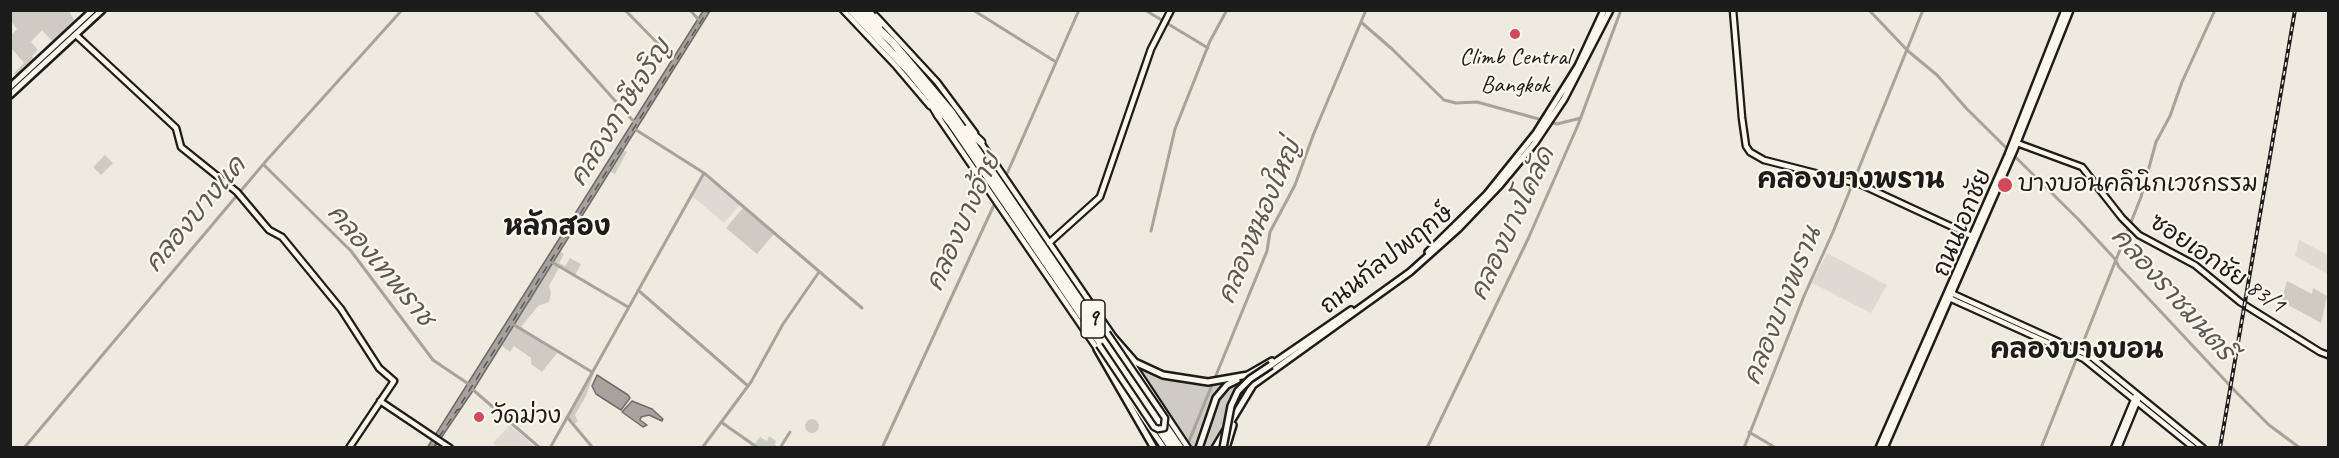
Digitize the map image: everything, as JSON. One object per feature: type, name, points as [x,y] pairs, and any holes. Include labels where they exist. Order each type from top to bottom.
[{"type":"highway","name":"9","points":[[851,10],[918,82],[993,179],[1011,192],[1177,443]]},
{"type":"highway","name":"9","points":[[859,10],[893,43],[951,112],[993,179],[1004,206],[1177,443]]},
{"type":"highway","points":[[868,10],[893,43]]},
{"type":"highway","points":[[918,82],[939,116]]},
{"type":"highway","points":[[951,112],[981,142]]},
{"type":"main road","points":[[10,87],[93,10]]},
{"type":"main road","points":[[10,95],[102,10]]},
{"type":"main road","points":[[843,10],[896,66],[993,179]]},
{"type":"main road","points":[[868,10],[937,82],[981,142],[993,179]]},
{"type":"main road","points":[[1049,243],[1100,198],[1151,49],[1171,10]]},
{"type":"main road","name":"ถนนกัลปพฤกษ์","points":[[1256,384],[1430,255],[1500,185],[1580,73],[1609,10]]},
{"type":"main road","name":"ถนนกัลปพฤกษ์","points":[[1601,27],[1609,10]]},
{"type":"main road","points":[[1733,10],[1748,150],[1764,160],[1853,182],[1974,238]]},
{"type":"main road","name":"ถนนเอกชัย","points":[[2013,149],[2018,143],[2065,10]]},
{"type":"main road","name":"ถนนเอกชัย","points":[[1881,447],[2013,149],[2070,10]]},
{"type":"main road","points":[[76,35],[176,128],[181,147],[239,194],[267,228],[282,237],[315,275],[379,368],[394,381],[349,447]]},
{"type":"main road","name":"ถนนกัลปพฤกษ์","points":[[1294,348],[1388,284],[1435,246],[1492,188],[1547,121]]},
{"type":"main road","name":"ซอยเอกชัย 83/1","points":[[2018,143],[2082,167],[2139,235],[2193,264],[2240,302],[2316,350],[2328,355]]},
{"type":"main road","points":[[1011,192],[1114,338],[1177,443],[1188,447]]},
{"type":"main road","points":[[1004,206],[1073,312],[1154,427],[1164,428],[1165,418],[1089,303]]},
{"type":"main road","points":[[1949,295],[2078,352],[2203,447]]},
{"type":"main road","points":[[1114,338],[1135,362],[1153,372],[1211,381],[1248,375]]},
{"type":"main road","points":[[1098,347],[1124,398],[1154,447]]},
{"type":"main road","points":[[1098,347],[1164,447]]},
{"type":"main road","points":[[1225,447],[1235,396],[1250,378],[1294,348]]},
{"type":"main road","points":[[1199,447],[1213,403],[1227,385],[1294,348]]},
{"type":"main road","points":[[1225,447],[1232,428],[1256,384]]},
{"type":"main road","points":[[1215,447],[1256,384]]},
{"type":"main road","points":[[2116,447],[2137,396]]},
{"type":"main road","points":[[2137,396],[2194,447]]},
{"type":"main road","points":[[380,401],[450,447]]},
{"type":"shaded area","points":[[11,10],[69,11],[75,21],[53,42],[42,30],[31,42],[38,50],[32,56],[35,60],[17,76],[14,73],[24,63],[11,48],[11,35],[17,29],[11,21]]},
{"type":"shaded area","points":[[703,11],[710,11],[472,392],[435,447],[427,448]]},
{"type":"shaded area","points":[[623,150],[627,152],[615,174],[609,171]]},
{"type":"shaded area","points":[[105,155],[113,163],[101,175],[93,167]]},
{"type":"shaded area","points":[[704,176],[740,205],[724,223],[692,196]]},
{"type":"shaded area","points":[[743,208],[774,234],[757,254],[726,228]]},
{"type":"shaded area","points":[[2299,240],[2328,255],[2328,274],[2295,256]]},
{"type":"shaded area","points":[[560,251],[564,254],[559,263],[565,266],[570,258],[581,264],[575,275],[560,266],[549,286],[551,293],[549,302],[538,306],[521,327],[557,353],[542,372],[531,364],[531,358],[514,346],[510,352],[501,345]]},
{"type":"shaded area","points":[[1827,253],[1887,285],[1871,313],[1812,283]]},
{"type":"shaded area","points":[[2287,281],[2312,294],[2313,288],[2327,296],[2321,323],[2281,301]]},
{"type":"shaded area","points":[[1134,363],[1159,376],[1201,383],[1222,383],[1245,378],[1271,367],[1242,395],[1234,412],[1225,447],[1191,448]]},
{"type":"shaded area","points":[[596,367],[586,396],[575,415],[578,421],[573,425],[566,417]]},
{"type":"shaded area","points":[[597,375],[628,395],[630,398],[621,410],[596,394],[592,386]]},
{"type":"shaded area","points":[[632,401],[652,409],[663,419],[662,421],[649,415],[641,417],[640,420],[647,425],[643,427],[622,412]]},
{"type":"shaded area","points":[[809,419],[815,419],[819,426],[815,433],[809,433],[805,429],[805,423]]},
{"type":"shaded area","points":[[510,425],[535,447],[498,447],[493,443]]},
{"type":"shaded area","points":[[769,436],[776,441],[775,445],[779,447],[753,446],[760,437],[767,441]]},
{"type":"waterway","name":"คลองบางแค","points":[[24,448],[266,161],[402,10]]},
{"type":"waterway","name":"คลองภาษีเจริญ","points":[[534,10],[635,123]]},
{"type":"waterway","name":"คลองภาษีเจริญ","points":[[625,10],[673,59]]},
{"type":"waterway","points":[[690,10],[698,19]]},
{"type":"waterway","points":[[973,10],[1056,62]]},
{"type":"waterway","name":"คลองบางอ้าย","points":[[1002,185],[1079,10]]},
{"type":"waterway","points":[[1145,10],[1208,48]]},
{"type":"waterway","points":[[1151,231],[1175,129],[1210,41],[1227,10]]},
{"type":"waterway","name":"คลองหนองใหญ่","points":[[1187,446],[1267,251],[1270,232],[1295,185],[1314,133],[1366,10]]},
{"type":"waterway","name":"คลองบางโคลัด","points":[[1427,448],[1528,239],[1578,125],[1621,10]]},
{"type":"waterway","name":"คลองราชมนตรี","points":[[1869,10],[1908,51],[1937,75],[1966,108],[2078,219],[2115,259],[2119,267],[2236,392],[2269,425],[2300,448]]},
{"type":"waterway","name":"คลองบางพราน","points":[[1744,448],[1804,296],[1833,232],[1923,10]]},
{"type":"waterway","name":"คลองบางบอน","points":[[2041,448],[2141,197],[2156,142],[2170,116],[2182,82],[2215,10]]},
{"type":"waterway","points":[[1361,22],[1444,100],[1456,103],[1477,102],[1557,124],[1581,118]]},
{"type":"waterway","name":"คลองภาษีเจริญ","points":[[633,128],[704,173],[862,308]]},
{"type":"waterway","name":"คลองเทพราช","points":[[264,165],[351,251],[433,360],[470,385]]},
{"type":"waterway","points":[[550,448],[704,173]]},
{"type":"waterway","name":"คลองบางอ้าย","points":[[882,448],[999,194]]},
{"type":"waterway","points":[[550,261],[628,307]]},
{"type":"waterway","points":[[702,448],[751,382],[783,324],[819,272]]},
{"type":"waterway","points":[[638,290],[748,386]]},
{"type":"waterway","points":[[511,323],[592,372]]},
{"type":"waterway","points":[[471,388],[540,448]]},
{"type":"waterway","points":[[567,417],[593,448]]},
{"type":"waterway","points":[[721,422],[758,448]]},
{"type":"waterway","points":[[780,448],[790,432]]},
{"type":"waterway","points":[[1749,432],[1776,448]]},
{"type":"ferry route","points":[[439,437],[457,410],[462,408],[462,402],[708,10]]},
{"type":"ferry route","points":[[433,448],[437,442]]},
{"type":"railway","points":[[2220,448],[2295,10]]},
{"type":"place","name":"Climb Central Bangkok","points":[[1515,34]]},
{"type":"place","name":"บางบอนคลินิกเวชกรรม","points":[[2005,185]]},
{"type":"place","name":"วัดม่วง","points":[[479,417]]},
{"type":"district","name":"คลองบางพราน","points":[[1851,181]]},
{"type":"district","name":"หลักสอง","points":[[557,228]]},
{"type":"district","name":"คลองบางบอน","points":[[2077,351]]}]
